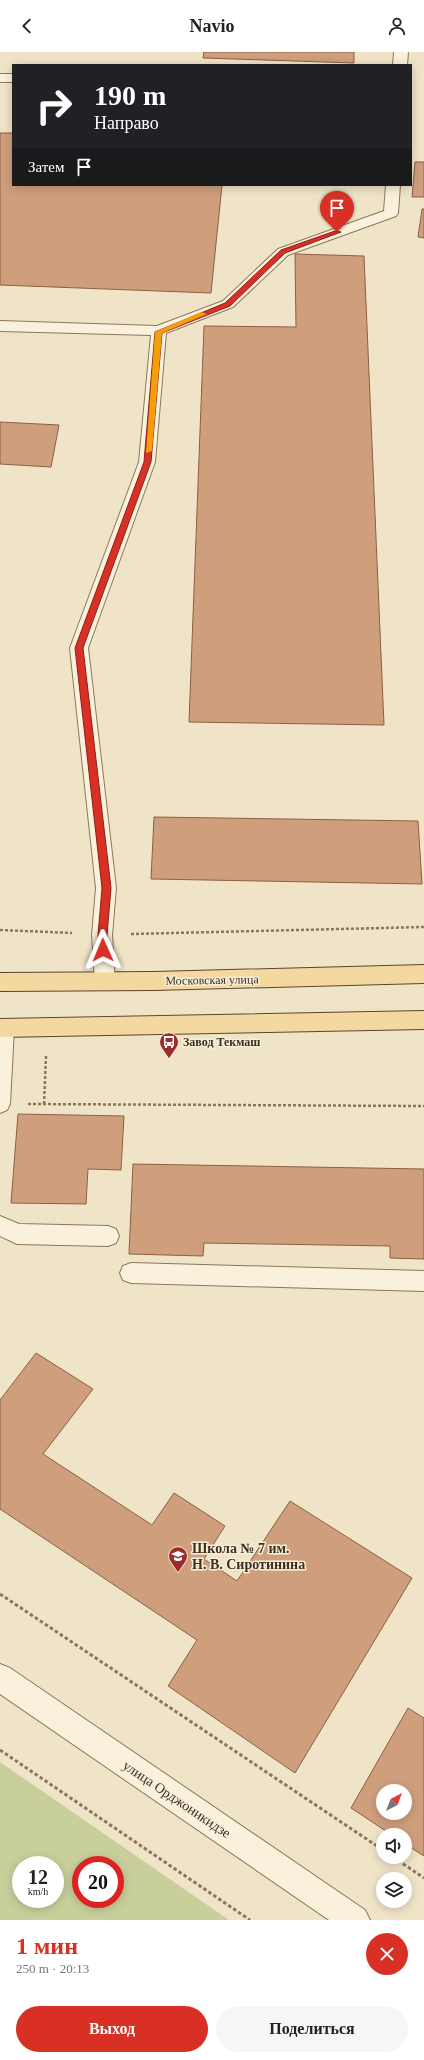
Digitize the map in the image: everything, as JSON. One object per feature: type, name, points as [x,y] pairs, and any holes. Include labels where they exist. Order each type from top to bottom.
[{"type":"main road","name":"Московская улица","points":[[0,982],[105,982],[424,974]]},
{"type":"main road","points":[[2,1028],[424,1020]]},
{"type":"street","name":"улица Орджоникидзе","points":[[0,1678],[355,1920]]},
{"type":"lane","points":[[400,64],[401,52]]},
{"type":"lane","points":[[0,78],[12,78]]},
{"type":"lane","points":[[0,326],[159,332],[228,304],[283,252],[392,213],[393,186]]},
{"type":"lane","points":[[105,982],[102,935],[106,888],[79,648],[147,462],[159,332]]},
{"type":"lane","points":[[0,1104],[2,1028]]},
{"type":"lane","points":[[0,1226],[18,1234],[108,1236]]},
{"type":"lane","points":[[131,1273],[424,1281]]},
{"type":"path","points":[[0,930],[102,935]]},
{"type":"path","points":[[0,1104],[424,1106]]},
{"type":"path","points":[[0,1594],[376,1845]]},
{"type":"path","points":[[0,1750],[250,1920]]},
{"type":"path","points":[[403,1864],[424,1878]]},
{"type":"green space","points":[[0,1762],[229,1920],[0,1920]]},
{"type":"building","points":[[204,52],[354,52],[354,63],[203,58]]},
{"type":"building","points":[[0,133],[12,133],[12,186],[222,186],[211,293],[0,285]]},
{"type":"building","points":[[415,162],[424,162],[424,197],[412,197]]},
{"type":"building","points":[[422,209],[424,209],[424,238],[418,237]]},
{"type":"building","points":[[295,254],[364,256],[384,725],[189,722],[204,326],[296,327]]},
{"type":"building","points":[[0,422],[59,425],[51,467],[0,464]]},
{"type":"building","points":[[154,817],[418,821],[422,884],[151,879]]},
{"type":"building","points":[[18,1114],[124,1116],[121,1170],[88,1169],[86,1204],[11,1203]]},
{"type":"building","points":[[133,1164],[424,1169],[424,1259],[390,1258],[390,1246],[204,1243],[203,1256],[129,1254]]},
{"type":"building","points":[[36,1353],[93,1389],[43,1454],[152,1525],[174,1493],[225,1526],[204,1559],[237,1581],[290,1501],[412,1578],[295,1773],[168,1686],[197,1640],[0,1509],[0,1400]]},
{"type":"building","points":[[408,1708],[424,1718],[424,1856],[412,1848],[412,1828],[381,1828],[351,1808]]},
{"type":"slow traffic","points":[[148,451],[159,332],[204,314]]},
{"type":"place","name":"Завод Текмаш","points":[[169,1059]]},
{"type":"place","name":"Школа № 7 им. Н. В. Сиротинина","points":[[178,1573]]},
{"type":"route","points":[[103,950],[102,935],[106,888],[79,648],[147,462],[159,332],[228,304],[283,252],[337,232]]}]
